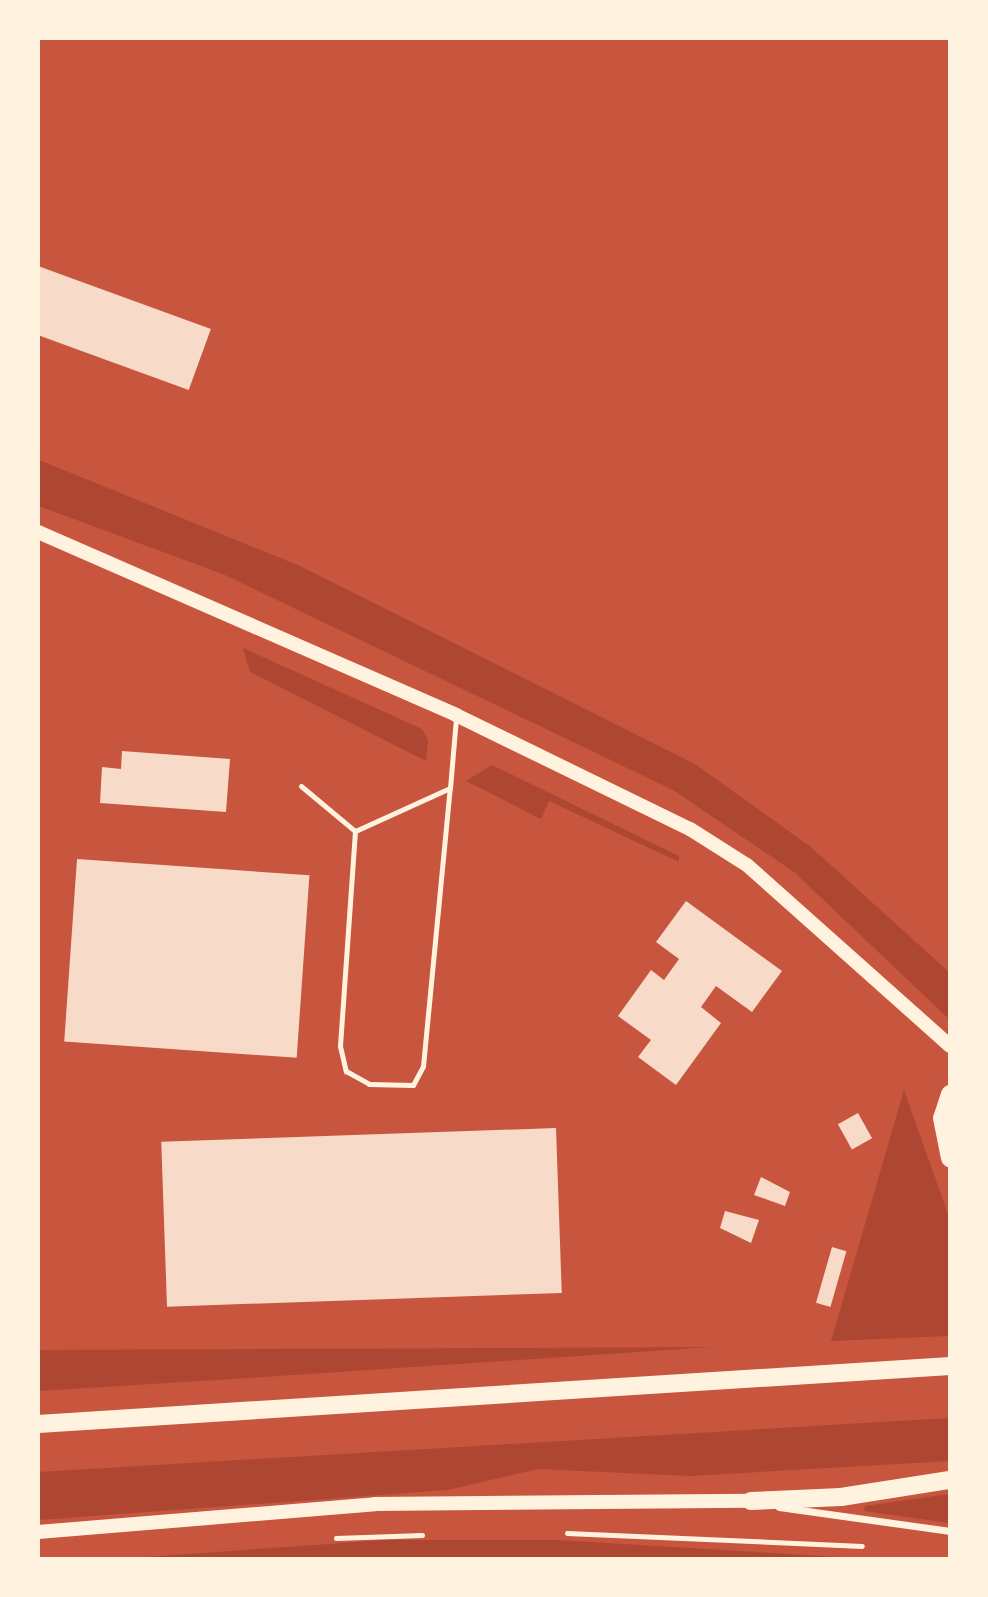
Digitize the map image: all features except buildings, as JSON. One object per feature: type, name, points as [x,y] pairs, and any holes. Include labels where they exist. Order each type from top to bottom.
[{"type":"main road","points":[[38,532],[456,715],[628,796],[747,864],[950,1046]]},
{"type":"main road","points":[[950,1094],[942,1118],[950,1158]]},
{"type":"main road","points":[[38,1424],[950,1366]]},
{"type":"main road","points":[[38,1532],[375,1504],[751,1501],[841,1497],[950,1480]]},
{"type":"street","points":[[751,1501],[950,1531]]},
{"type":"lane","points":[[355,831],[340,1046],[346,1071],[369,1084],[413,1085],[423,1066],[456,715]]},
{"type":"lane","points":[[301,786],[355,831]]},
{"type":"lane","points":[[355,831],[450,788]]},
{"type":"path","points":[[562,1533],[875,1547]]},
{"type":"path","points":[[320,1539],[428,1534]]},
{"type":"shaded area","points":[[39,460],[300,566],[695,764],[812,848],[949,972],[949,1019],[794,872],[673,790],[225,575],[39,506]]},
{"type":"shaded area","points":[[243,648],[422,729],[428,740],[426,761],[250,672]]},
{"type":"shaded area","points":[[492,765],[679,856],[679,862],[549,801],[541,819],[466,781]]},
{"type":"shaded area","points":[[904,1090],[949,1217],[949,1336],[831,1341]]},
{"type":"shaded area","points":[[712,1347],[264,1377],[39,1391],[39,1350]]},
{"type":"shaded area","points":[[949,1418],[949,1461],[690,1476],[538,1469],[448,1490],[39,1520],[39,1472]]},
{"type":"shaded area","points":[[949,1494],[949,1523],[864,1511],[865,1506]]},
{"type":"shaded area","points":[[385,1540],[557,1540],[854,1558],[132,1558]]}]
